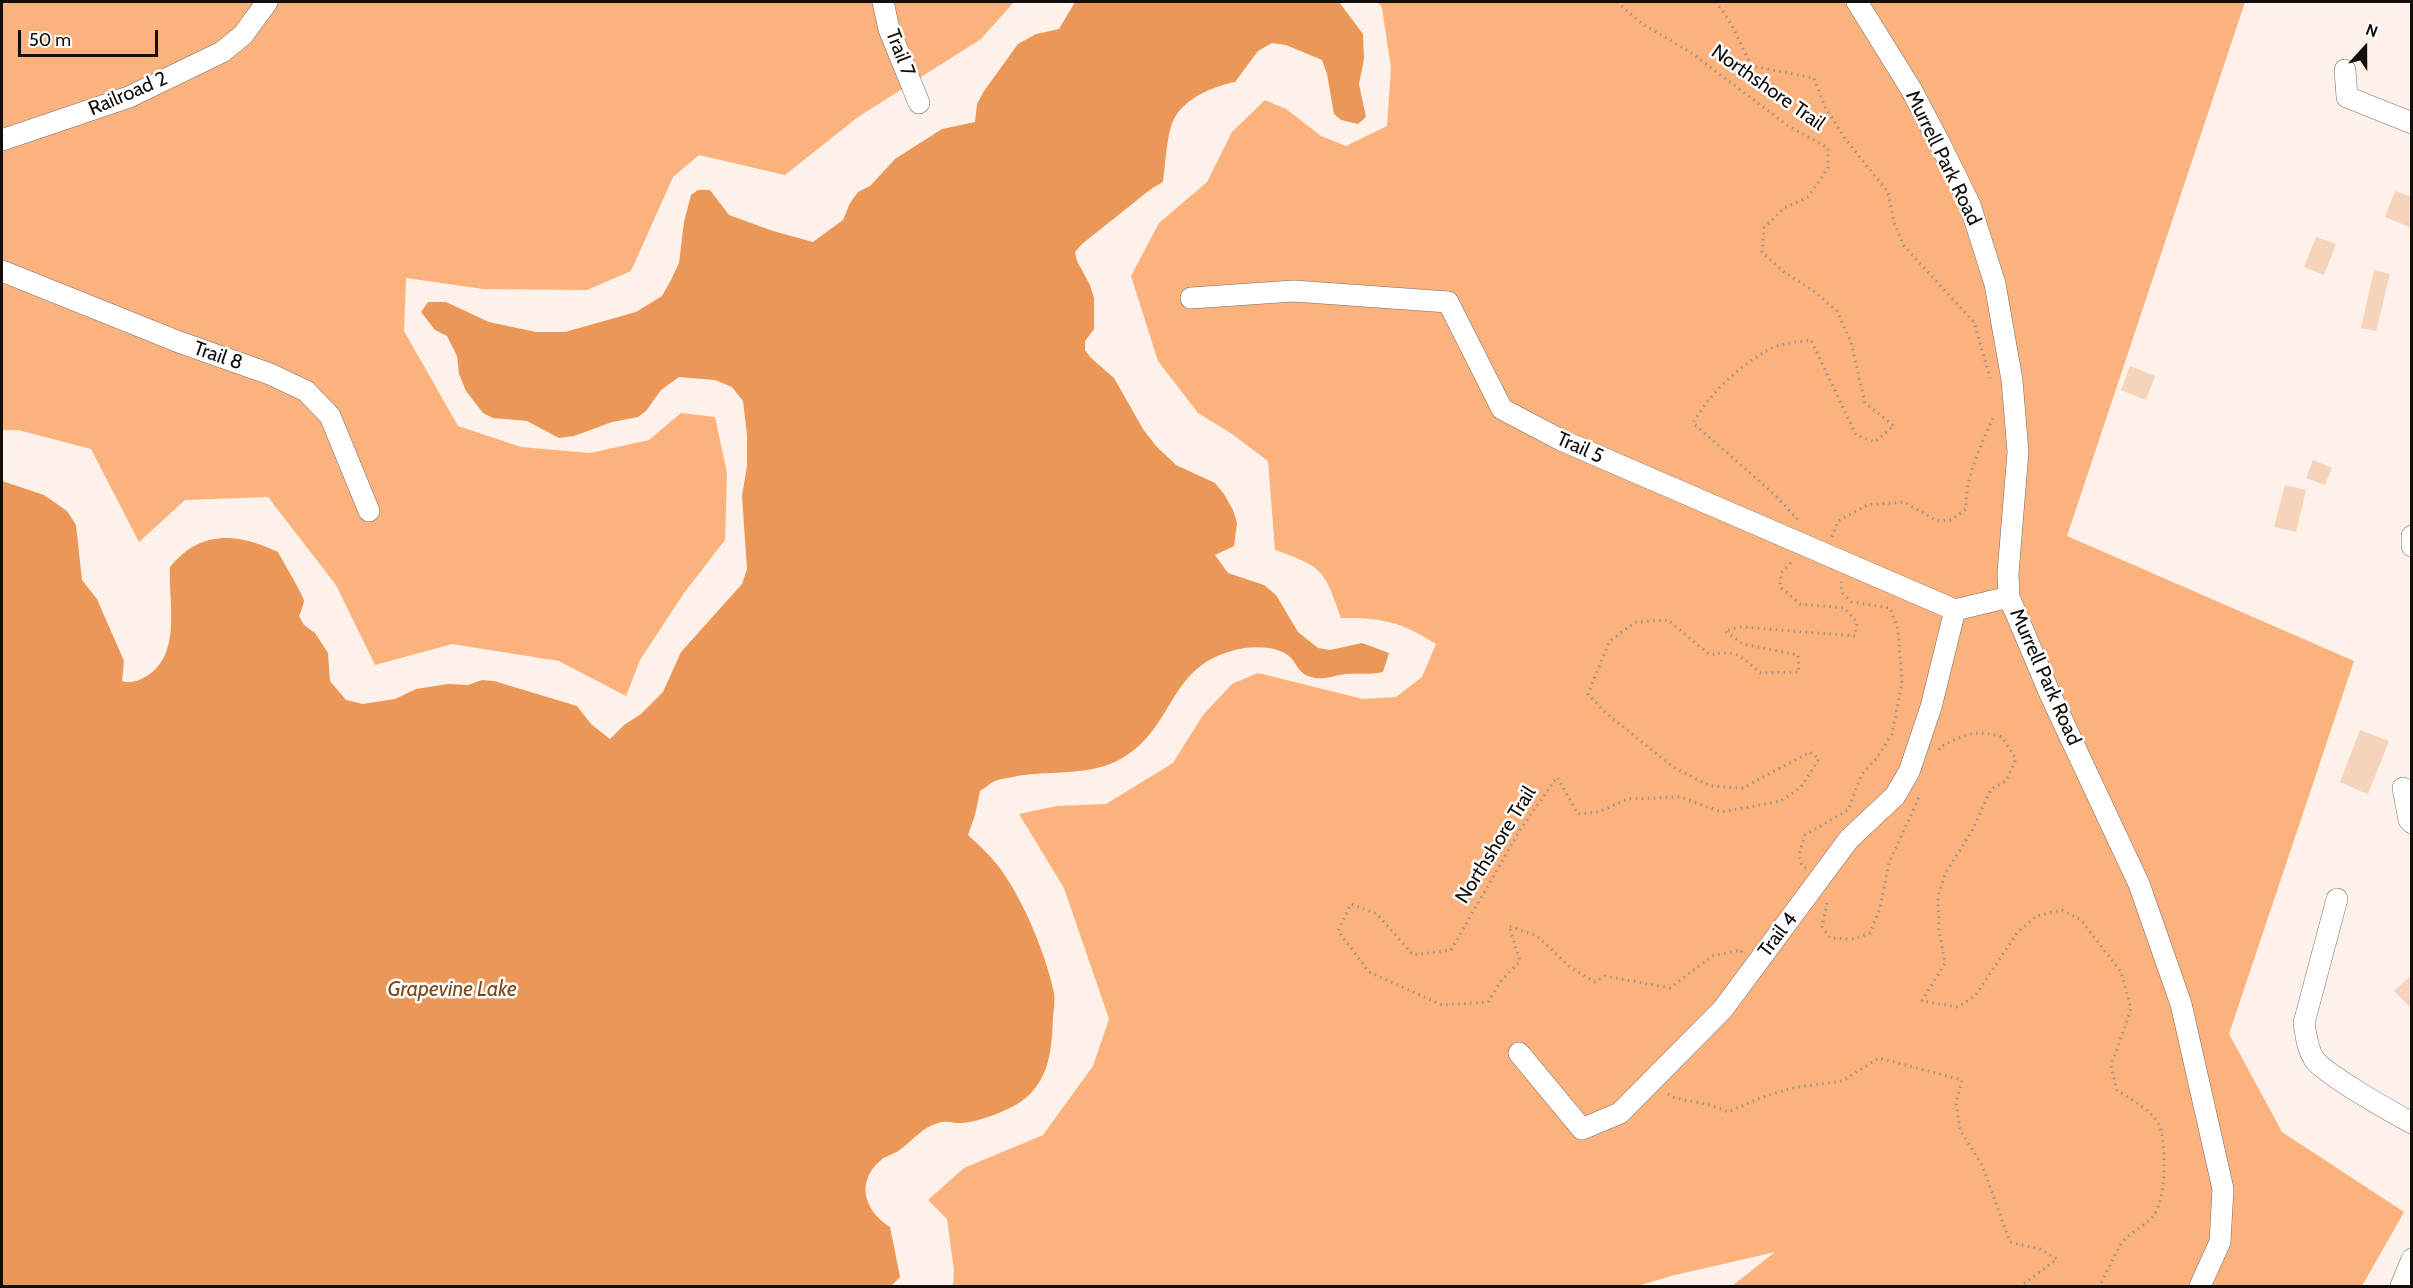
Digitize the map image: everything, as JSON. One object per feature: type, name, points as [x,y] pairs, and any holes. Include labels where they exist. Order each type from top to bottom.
[{"type":"street","name":"Railroad 2","points":[[2,140],[129,97],[222,52],[243,35],[267,2]]},
{"type":"street","name":"Trail 7","points":[[883,2],[889,28],[919,103]]},
{"type":"street","name":"Murrell Park Road","points":[[1857,2],[1911,89],[1970,205],[1995,284],[2012,380],[2018,452],[2008,573],[2010,597],[2050,694],[2139,884],[2181,1004],[2223,1189],[2220,1242],[2200,1287]]},
{"type":"street","points":[[2345,70],[2347,97],[2412,123]]},
{"type":"street","name":"Trail 8","points":[[2,271],[306,390],[330,416],[369,512]]},
{"type":"street","name":"Trail 5","points":[[1191,298],[1294,291],[1448,302],[1502,409],[1561,440],[1955,610]]},
{"type":"street","points":[[2412,536],[2412,546]]},
{"type":"street","points":[[1955,610],[2010,597]]},
{"type":"street","name":"Trail 4","points":[[1519,1053],[1582,1129],[1620,1113],[1723,1009],[1849,839],[1895,796],[1909,772],[1931,707],[1955,610]]},
{"type":"street","points":[[2403,788],[2409,820],[2412,823]]},
{"type":"street","points":[[2337,899],[2304,1023],[2307,1044],[2315,1060],[2341,1080],[2412,1123]]},
{"type":"street","points":[[2400,1287],[2412,1259]]},
{"type":"path","name":"Northshore Trail","points":[[1617,2],[1641,23],[1690,52],[1787,125],[1828,148],[1828,168],[1808,197],[1784,208],[1764,228],[1762,252],[1784,272],[1815,292],[1838,311],[1851,342],[1865,403],[1894,426],[1875,442],[1856,435],[1811,340],[1772,348],[1735,375],[1704,403],[1693,423],[1775,495],[1809,533],[1795,557],[1781,573],[1780,587],[1800,604],[1844,608],[1857,622],[1855,636],[1741,627],[1725,631],[1743,644],[1798,655],[1799,672],[1760,673],[1742,657],[1729,651],[1710,655],[1668,620],[1635,622],[1609,642],[1588,694],[1606,713],[1673,767],[1710,786],[1743,788],[1810,752],[1819,759],[1802,787],[1781,801],[1722,812],[1680,797],[1628,799],[1598,812],[1578,814],[1557,777],[1520,831],[1451,950],[1413,955],[1377,914],[1351,904],[1338,931],[1369,972],[1442,1005],[1488,1002],[1501,981],[1520,961],[1509,926],[1537,936],[1569,967],[1594,982],[1605,976],[1671,988],[1712,956],[1741,950],[1745,980]]},
{"type":"path","points":[[1663,1090],[1675,1098],[1710,1105],[1728,1112],[1760,1098],[1792,1088],[1842,1081],[1879,1058],[1962,1080],[1956,1103],[1960,1130],[1982,1165],[2010,1242],[2040,1249],[2057,1259],[2021,1287]]},
{"type":"shaded area","points":[[2,2],[1014,2],[981,39],[858,117],[785,175],[699,155],[673,177],[631,271],[587,290],[483,289],[406,278],[404,331],[458,426],[521,447],[590,453],[649,440],[681,413],[715,417],[727,473],[725,540],[684,593],[640,660],[626,696],[559,661],[452,644],[375,665],[336,585],[268,497],[185,500],[139,542],[91,449],[18,430],[2,430]]},
{"type":"shaded area","points":[[1378,2],[2245,2],[2067,536],[2354,661],[2229,1034],[2282,1132],[2404,1212],[2362,1286],[1732,1286],[1775,1252],[1638,1286],[953,1286],[954,1271],[947,1219],[928,1200],[964,1168],[1043,1135],[1093,1066],[1109,1019],[1064,888],[1019,814],[1057,806],[1106,804],[1173,763],[1203,715],[1232,684],[1258,673],[1363,699],[1396,697],[1422,677],[1436,644],[1391,622],[1341,618],[1330,589],[1320,572],[1303,561],[1275,550],[1268,461],[1232,434],[1198,413],[1158,361],[1131,276],[1159,223],[1207,182],[1232,132],[1265,100],[1286,109],[1321,136],[1346,146],[1387,126],[1391,68],[1382,8]]},
{"type":"water","name":"Grapevine Lake","points":[[1075,2],[1339,2],[1363,34],[1364,59],[1359,84],[1366,117],[1358,124],[1341,120],[1334,114],[1327,74],[1322,60],[1286,45],[1272,43],[1258,51],[1235,82],[1208,90],[1184,106],[1171,126],[1163,182],[1151,189],[1075,252],[1094,298],[1094,329],[1085,341],[1085,350],[1114,378],[1143,429],[1156,446],[1176,465],[1215,483],[1224,494],[1237,523],[1234,546],[1215,555],[1228,573],[1264,585],[1276,595],[1298,632],[1318,648],[1330,650],[1362,643],[1389,653],[1383,672],[1320,678],[1304,674],[1288,655],[1277,650],[1250,647],[1220,655],[1201,666],[1187,680],[1155,728],[1142,743],[1124,757],[1099,768],[1000,779],[980,791],[968,835],[990,856],[1011,884],[1040,946],[1054,993],[1051,1047],[1043,1076],[1025,1099],[1008,1109],[978,1120],[933,1125],[899,1151],[883,1158],[873,1168],[868,1177],[866,1195],[874,1212],[890,1227],[900,1277],[891,1286],[2,1286],[2,481],[44,495],[67,511],[76,525],[82,580],[97,599],[124,661],[122,681],[134,682],[145,677],[157,668],[165,656],[171,627],[170,567],[194,546],[221,538],[234,538],[278,552],[304,601],[299,616],[304,625],[315,633],[328,653],[330,681],[346,700],[363,704],[395,699],[416,689],[448,684],[468,685],[482,680],[494,681],[577,706],[591,724],[610,739],[624,725],[641,714],[663,692],[681,652],[742,584],[747,569],[742,496],[747,466],[747,435],[743,401],[732,387],[715,380],[679,377],[661,390],[646,411],[638,417],[612,422],[574,436],[559,438],[527,421],[493,418],[483,413],[466,391],[459,374],[457,356],[447,336],[435,330],[421,312],[428,302],[446,302],[489,322],[536,332],[565,332],[636,312],[662,296],[671,280],[679,263],[684,222],[691,195],[698,190],[710,190],[729,215],[813,242],[843,220],[850,203],[858,192],[870,186],[895,159],[942,129],[975,122],[977,104],[984,91],[1018,44],[1036,34],[1059,29]]},
{"type":"building","points":[[2395,191],[2412,197],[2412,228],[2385,217]]},
{"type":"building","points":[[2316,237],[2336,244],[2324,275],[2304,267]]},
{"type":"building","points":[[2374,270],[2390,274],[2376,331],[2361,328]]},
{"type":"building","points":[[2130,366],[2155,376],[2146,400],[2121,390]]},
{"type":"building","points":[[2313,460],[2332,468],[2325,485],[2306,478]]},
{"type":"building","points":[[2285,485],[2306,490],[2296,532],[2274,527]]},
{"type":"building","points":[[2360,730],[2389,741],[2368,794],[2340,782]]},
{"type":"building","points":[[2412,975],[2412,1009],[2394,991]]}]
